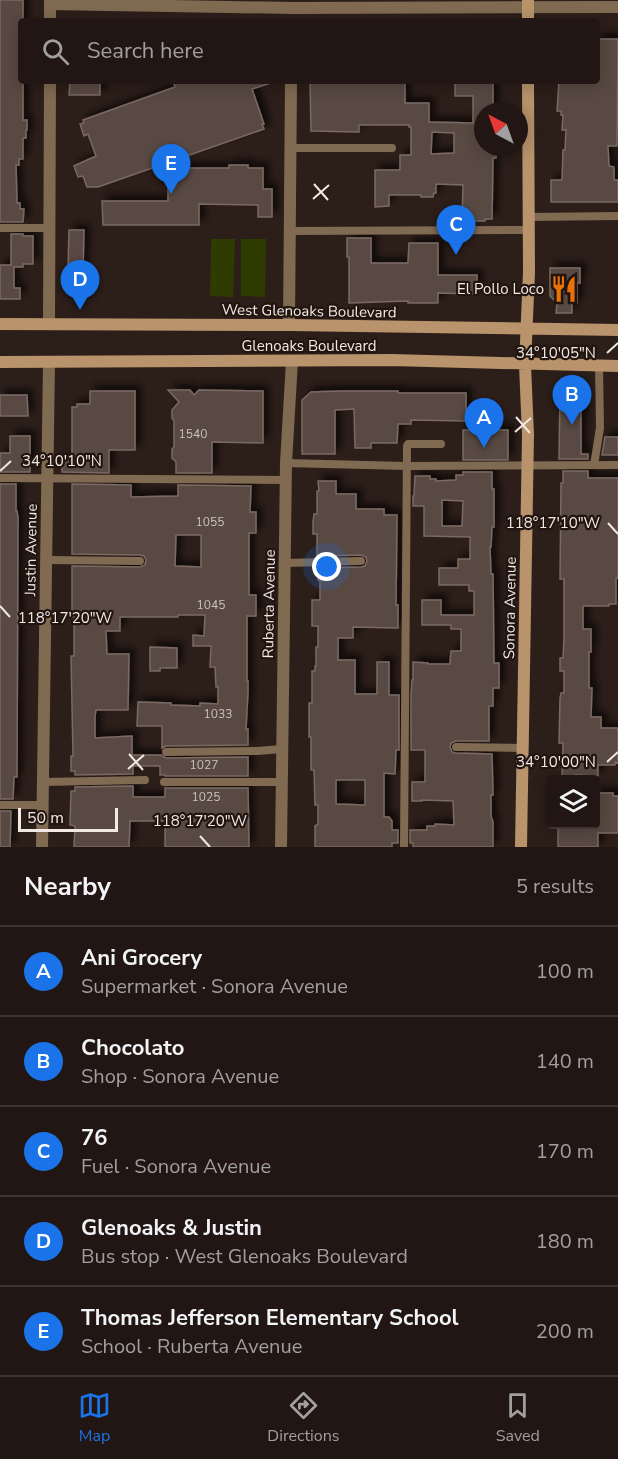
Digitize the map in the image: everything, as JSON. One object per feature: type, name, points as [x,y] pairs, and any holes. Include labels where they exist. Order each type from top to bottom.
[{"type":"main road","name":"Sonora Avenue","points":[[521,847],[528,426],[525,364],[529,272],[528,84]]},
{"type":"main road","name":"West Glenoaks Boulevard","points":[[0,324],[618,330]]},
{"type":"main road","name":"Glenoaks Boulevard","points":[[0,362],[392,360],[618,366]]},
{"type":"street","points":[[50,18],[50,2],[528,4],[618,8]]},
{"type":"street","points":[[49,324],[50,84]]},
{"type":"street","points":[[289,326],[291,84]]},
{"type":"street","name":"Ruberta Avenue","points":[[281,847],[286,464],[292,361]]},
{"type":"street","name":"Justin Avenue","points":[[42,847],[49,362]]},
{"type":"lane","points":[[291,148],[392,148]]},
{"type":"lane","points":[[290,231],[529,224],[618,216]]},
{"type":"lane","points":[[0,228],[50,228]]},
{"type":"lane","points":[[594,465],[600,428],[599,365]]},
{"type":"lane","points":[[404,847],[406,446],[408,444],[441,444]]},
{"type":"lane","points":[[286,464],[618,465]]},
{"type":"lane","points":[[0,478],[286,480]]},
{"type":"lane","points":[[46,560],[140,561]]},
{"type":"lane","points":[[285,563],[361,561]]},
{"type":"lane","points":[[456,747],[523,748]]},
{"type":"lane","points":[[166,752],[282,750]]},
{"type":"lane","points":[[43,782],[145,780]]},
{"type":"lane","points":[[164,782],[281,782]]},
{"type":"lane","points":[[0,805],[42,805]]},
{"type":"green space","points":[[211,239],[235,239],[233,297],[210,296]]},
{"type":"green space","points":[[241,239],[266,239],[265,297],[241,296]]},
{"type":"building","points":[[0,0],[23,0],[23,18],[18,18],[18,84],[23,84],[23,120],[27,120],[27,130],[26,138],[23,138],[23,159],[19,159],[19,165],[16,165],[17,203],[20,203],[20,209],[24,209],[23,222],[0,222]]},
{"type":"building","points":[[600,39],[618,39],[617,146],[608,146],[609,166],[614,167],[614,180],[618,180],[618,202],[551,202],[551,180],[562,180],[563,150],[565,150],[566,130],[562,130],[563,115],[561,111],[557,111],[559,84],[600,84]]},
{"type":"building","points":[[70,84],[100,84],[100,95],[69,95]]},
{"type":"building","points":[[174,84],[268,84],[252,89],[264,129],[98,187],[87,187],[83,176],[78,177],[74,166],[96,156],[88,134],[84,136],[80,124],[84,123],[83,120],[175,87]]},
{"type":"building","points":[[310,84],[405,84],[405,103],[429,103],[429,122],[473,123],[473,96],[455,96],[455,84],[493,84],[493,102],[474,102],[474,156],[496,156],[493,158],[492,219],[462,221],[463,185],[436,184],[436,193],[433,197],[389,195],[389,206],[375,207],[375,170],[400,170],[400,155],[411,155],[411,127],[409,125],[359,125],[359,132],[311,131]],"holes":[[[432,132],[454,133],[454,153],[431,154]]]},
{"type":"building","points":[[229,165],[263,168],[263,189],[272,189],[272,217],[258,217],[258,205],[199,204],[199,225],[103,225],[102,201],[168,201],[168,168],[229,168]]},
{"type":"building","points":[[69,230],[84,230],[83,269],[68,269]]},
{"type":"building","points":[[11,234],[33,236],[33,264],[14,267],[14,288],[20,288],[20,299],[0,299],[0,265],[11,265]]},
{"type":"building","points":[[347,238],[371,238],[371,263],[408,263],[409,243],[438,243],[438,275],[477,275],[477,294],[438,293],[438,303],[408,303],[408,301],[349,303]]},
{"type":"building","name":"El Pollo Loco","points":[[550,268],[580,268],[577,303],[572,303],[572,313],[556,313],[557,303],[550,296]]},
{"type":"building","points":[[569,386],[581,386],[581,454],[588,454],[588,459],[559,459],[560,392],[569,391]]},
{"type":"building","points":[[168,390],[190,390],[194,395],[199,390],[263,391],[263,443],[212,442],[212,473],[176,473],[176,462],[172,458],[174,421],[172,410],[179,402]]},
{"type":"building","points":[[90,391],[135,391],[135,450],[109,450],[109,473],[62,472],[62,459],[72,459],[72,407],[77,407],[77,404],[90,404]]},
{"type":"building","points":[[311,392],[466,393],[466,421],[411,420],[411,424],[398,424],[397,443],[371,443],[371,448],[355,448],[354,409],[335,410],[335,454],[302,454],[302,400]]},
{"type":"building","points":[[0,395],[27,395],[28,416],[0,416]]},
{"type":"building","points":[[463,430],[508,430],[508,460],[463,460]]},
{"type":"building","points":[[10,436],[30,436],[30,472],[0,472],[0,453],[10,453]]},
{"type":"building","points":[[605,437],[618,437],[618,455],[602,455]]},
{"type":"building","points":[[563,471],[588,471],[588,478],[618,478],[616,604],[583,606],[583,629],[591,629],[589,688],[592,688],[591,717],[601,717],[601,728],[618,728],[618,763],[598,765],[598,775],[562,775],[563,743],[559,743],[560,698],[561,693],[564,693],[564,671],[560,671],[564,637],[564,579],[560,579],[561,483],[563,483]]},
{"type":"building","points":[[463,472],[492,472],[494,527],[492,527],[490,547],[491,574],[493,574],[494,663],[499,663],[499,688],[493,688],[493,706],[489,706],[489,741],[456,741],[451,743],[450,747],[455,753],[492,754],[493,847],[413,847],[413,843],[410,843],[410,830],[427,830],[427,826],[435,826],[435,824],[454,825],[453,801],[412,801],[412,782],[425,782],[425,750],[411,750],[413,662],[450,664],[451,651],[461,651],[461,629],[451,629],[451,625],[422,625],[422,600],[441,600],[441,615],[474,615],[474,591],[469,591],[469,585],[439,585],[439,568],[458,568],[458,559],[470,559],[470,537],[424,536],[424,506],[413,506],[415,476],[430,476],[430,479],[436,479],[436,481],[456,480],[456,475],[463,475]],"holes":[[[442,500],[463,501],[462,526],[442,526]]]},
{"type":"building","points":[[318,481],[336,481],[336,494],[356,494],[356,509],[384,509],[384,515],[397,515],[398,628],[353,627],[353,638],[338,638],[338,660],[355,660],[355,694],[377,694],[377,662],[389,662],[389,695],[399,695],[399,750],[396,750],[395,774],[384,773],[384,817],[389,817],[392,821],[392,830],[398,830],[398,843],[392,843],[392,847],[315,847],[318,805],[315,805],[314,770],[311,770],[309,703],[312,703],[312,671],[315,671],[316,666],[318,626],[312,626],[312,600],[320,600],[318,568],[361,567],[365,566],[367,561],[366,557],[361,555],[317,556],[317,534],[313,534],[313,522],[314,514],[317,514],[317,491],[319,491]],"holes":[[[336,780],[365,780],[365,805],[336,804]]]},
{"type":"building","points":[[0,484],[16,484],[18,518],[17,777],[14,777],[13,799],[0,799]]},
{"type":"building","points":[[72,484],[131,485],[131,497],[178,496],[178,485],[251,486],[250,512],[256,512],[256,533],[249,533],[249,595],[256,595],[256,616],[247,616],[246,729],[248,729],[248,745],[166,746],[162,748],[162,726],[137,726],[138,702],[200,706],[200,703],[218,704],[215,667],[210,667],[211,646],[193,646],[193,635],[204,636],[205,615],[120,617],[120,631],[106,631],[107,654],[129,654],[128,710],[96,710],[95,716],[95,738],[132,736],[132,755],[161,755],[166,758],[248,757],[248,776],[165,776],[160,775],[160,766],[133,766],[133,774],[75,775],[75,771],[71,771],[71,756],[73,756],[71,656],[74,656],[72,566],[140,567],[145,565],[146,560],[140,555],[72,554]],"holes":[[[176,535],[201,535],[201,567],[175,566]]]},
{"type":"building","points":[[150,647],[177,648],[177,668],[160,668],[160,671],[150,671]]},
{"type":"building","points":[[133,786],[133,797],[165,797],[165,788],[248,788],[249,847],[165,847],[165,821],[130,821],[129,847],[74,847],[75,826],[70,825],[71,791],[75,791],[75,787]]},
{"type":"building","points":[[600,793],[613,793],[613,796],[618,796],[618,833],[598,833],[598,847],[558,847],[558,829],[600,829]]},
{"type":"building","points":[[0,811],[11,811],[10,847],[0,847]]},
{"type":"place","name":"Thomas Jefferson Elementary School","points":[[171,194]]},
{"type":"place","name":"76","points":[[456,255]]},
{"type":"place","name":"El Pollo Loco","points":[[564,289]]},
{"type":"place","name":"Glenoaks & Justin","points":[[80,310]]},
{"type":"place","name":"Chocolato","points":[[572,425]]},
{"type":"place","name":"Ani Grocery","points":[[484,448]]}]
